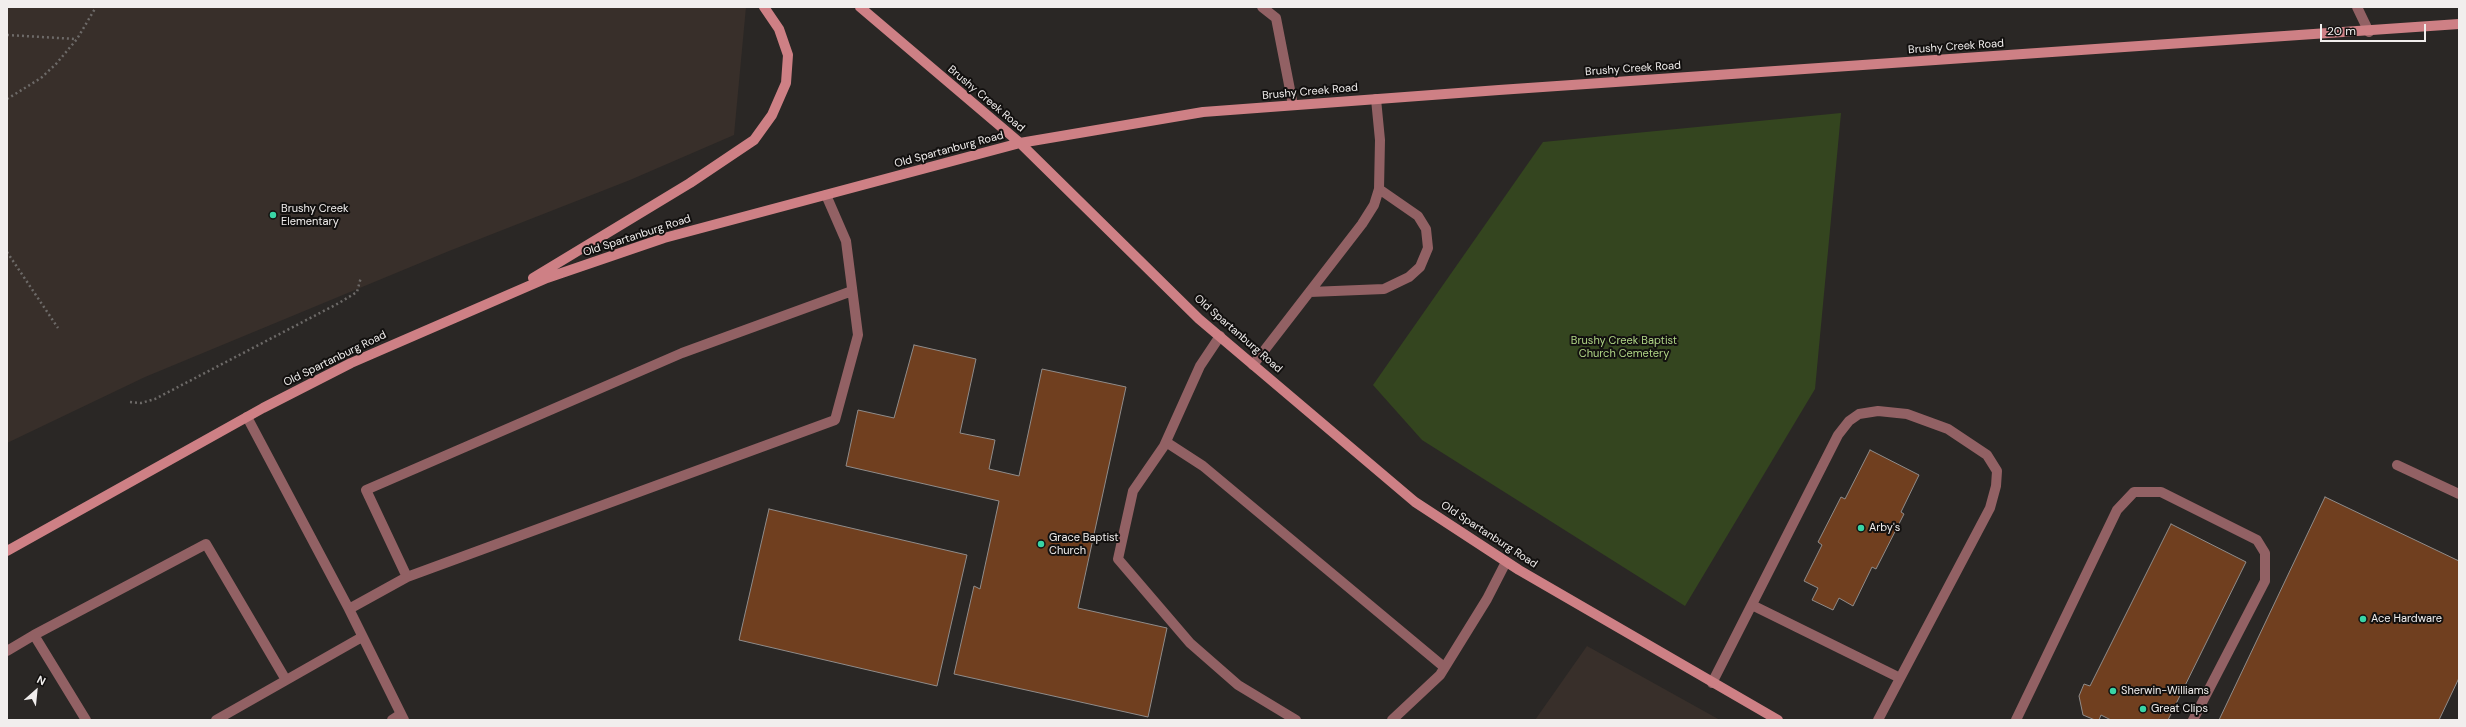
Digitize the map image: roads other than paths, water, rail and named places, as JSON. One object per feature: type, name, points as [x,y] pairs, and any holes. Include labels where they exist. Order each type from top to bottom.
[{"type":"main road","points":[[504,296],[690,183],[754,140],[772,115],[786,83],[788,55],[779,29],[764,7]]},
{"type":"main road","name":"Brushy Creek Road","points":[[860,7],[1020,143],[1203,112],[2369,32],[2459,24]]},
{"type":"main road","name":"Old Spartanburg Road","points":[[7,550],[248,417],[351,363],[547,278],[664,238],[1020,143],[1199,319],[1415,502],[1506,562],[1778,720]]},
{"type":"street","points":[[1262,7],[1276,18],[1293,105]]},
{"type":"street","points":[[2357,7],[2369,32]]},
{"type":"street","points":[[1253,365],[1362,224],[1374,206],[1379,189],[1380,140],[1376,99]]},
{"type":"street","points":[[1310,292],[1384,289],[1409,277],[1420,267],[1428,248],[1426,228],[1418,216],[1379,189]]},
{"type":"street","points":[[349,609],[407,577],[835,420],[858,335],[846,241],[826,195]]},
{"type":"street","points":[[407,577],[366,490],[682,353],[852,291]]},
{"type":"street","points":[[1220,336],[1200,366],[1166,442],[1133,491],[1118,559],[1190,643],[1238,685],[1296,720]]},
{"type":"street","points":[[1712,683],[1838,435],[1849,421],[1859,414],[1878,411],[1907,414],[1948,429],[1987,455],[1997,471],[1996,486],[1990,508],[1878,720]]},
{"type":"street","points":[[248,417],[349,609],[403,717],[392,720]]},
{"type":"street","points":[[1166,442],[1203,466],[1444,668]]},
{"type":"street","points":[[2397,465],[2459,494]]},
{"type":"street","points":[[2016,720],[2117,510],[2134,492],[2161,492],[2257,540],[2265,553],[2266,581],[2193,720]]},
{"type":"street","points":[[7,651],[34,635],[206,544],[286,680]]},
{"type":"street","points":[[1392,720],[1440,675],[1487,599],[1506,562]]},
{"type":"street","points":[[1752,605],[1900,678]]},
{"type":"street","points":[[34,635],[86,720]]},
{"type":"street","points":[[216,720],[362,637]]},
{"type":"place","name":"Brushy Creek Elementary","points":[[273,215]]},
{"type":"place","name":"Arby's","points":[[1861,528]]},
{"type":"place","name":"Grace Baptist Church","points":[[1041,544]]},
{"type":"place","name":"Ace Hardware","points":[[2363,619]]},
{"type":"place","name":"Sherwin-Williams","points":[[2113,691]]},
{"type":"place","name":"Great Clips","points":[[2143,709]]},
{"type":"park label","name":"Brushy Creek Baptist Church Cemetery","points":[[1624,347]]}]
